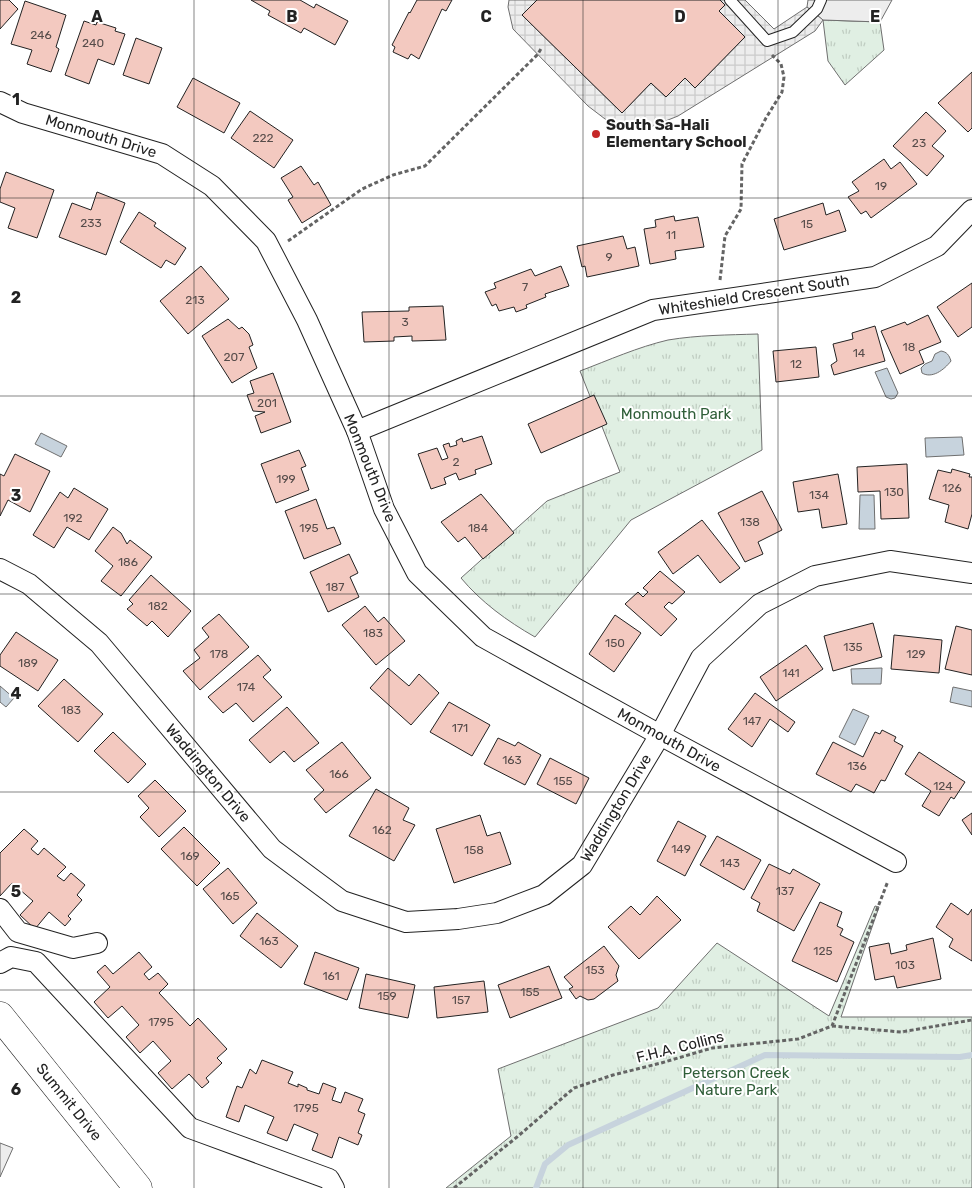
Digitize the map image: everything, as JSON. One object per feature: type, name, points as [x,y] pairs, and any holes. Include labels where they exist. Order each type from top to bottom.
[{"type":"main road","name":"Summit Drive","points":[[0,1016],[138,1188]]},
{"type":"street","name":"Monmouth Drive","points":[[0,102],[23,113],[162,154],[212,186],[266,241],[307,320],[357,431],[384,509],[417,574],[483,637],[896,862]]},
{"type":"street","name":"Whiteshield Crescent South","points":[[357,431],[653,310],[875,277],[937,246],[972,210]]},
{"type":"street","name":"Waddington Drive","points":[[0,569],[29,584],[99,644],[272,849],[342,901],[406,922],[458,919],[497,913],[544,895],[582,865],[660,735],[701,658],[760,604],[815,576],[890,561],[972,573]]},
{"type":"street","points":[[0,909],[18,932],[73,948],[97,943]]},
{"type":"street","points":[[0,964],[11,956],[36,962],[190,1128],[330,1179],[334,1188]]},
{"type":"lane","points":[[730,0],[767,42],[793,32],[817,10],[821,0]]},
{"type":"path","points":[[721,269],[725,236],[741,209],[742,164],[782,92],[784,77],[781,64],[773,56],[767,42]]},
{"type":"path","points":[[272,252],[362,189],[393,175],[425,166],[538,54],[542,47]]},
{"type":"path","points":[[896,862],[832,1026],[902,1032],[972,1020]]},
{"type":"path","name":"F.H.A. Collins","points":[[454,1188],[574,1088],[613,1074],[661,1064],[712,1048],[798,1039],[832,1026]]},
{"type":"green space","points":[[823,20],[880,22],[884,50],[845,85],[828,61]]},
{"type":"green space","name":"Monmouth Park","points":[[758,334],[762,450],[631,520],[535,637],[495,610],[461,578],[547,501],[620,472],[580,371],[635,350],[668,340],[702,336]]},
{"type":"green space","name":"Peterson Creek Nature Park","points":[[875,906],[879,907],[841,1017],[972,1017],[972,1188],[446,1188],[511,1136],[498,1069],[658,1008],[717,943],[829,1016]]},
{"type":"shaded area","points":[[509,0],[537,0],[522,15],[622,113],[651,83],[666,97],[685,78],[695,88],[745,37],[719,11],[725,5],[720,0],[745,0],[774,29],[807,7],[823,20],[815,31],[678,116],[648,128],[609,122],[588,106],[513,29],[508,7]]},
{"type":"shaded area","points":[[808,0],[892,0],[880,22],[823,20],[807,7]]},
{"type":"shaded area","points":[[941,351],[946,353],[951,361],[934,374],[926,375],[922,373],[921,368],[932,361],[935,354]]},
{"type":"shaded area","points":[[887,368],[898,393],[895,398],[891,399],[886,397],[875,372]]},
{"type":"shaded area","points":[[41,433],[67,446],[61,457],[35,444]]},
{"type":"shaded area","points":[[962,437],[964,455],[926,457],[925,438]]},
{"type":"shaded area","points":[[860,495],[874,495],[875,529],[859,529]]},
{"type":"shaded area","points":[[882,668],[881,684],[852,684],[851,669]]},
{"type":"shaded area","points":[[0,686],[14,698],[6,707],[0,702]]},
{"type":"shaded area","points":[[953,687],[972,691],[972,707],[950,702]]},
{"type":"shaded area","points":[[853,709],[869,716],[855,745],[839,737]]},
{"type":"shaded area","points":[[0,1143],[13,1148],[0,1177]]},
{"type":"building","points":[[0,0],[9,0],[18,9],[0,29]]},
{"type":"building","points":[[251,0],[300,0],[314,8],[316,4],[348,21],[335,45],[304,28],[301,33],[268,15],[270,11]]},
{"type":"building","points":[[417,0],[452,0],[446,11],[442,9],[419,59],[411,54],[408,59],[393,52],[395,47],[392,45]]},
{"type":"building","name":"South Sa-Hali Elementary School","points":[[537,0],[720,0],[725,5],[719,11],[745,37],[695,88],[685,78],[666,97],[651,83],[622,113],[522,15]]},
{"type":"building","points":[[25,1],[66,15],[56,47],[59,49],[51,72],[27,64],[32,50],[11,44]]},
{"type":"building","points":[[84,21],[96,25],[97,22],[116,28],[115,31],[125,34],[114,65],[98,59],[89,84],[65,75]]},
{"type":"building","points":[[136,38],[162,48],[149,84],[123,75]]},
{"type":"building","points":[[972,72],[972,128],[968,132],[938,103]]},
{"type":"building","points":[[193,78],[240,103],[224,133],[177,107]]},
{"type":"building","points":[[250,111],[293,140],[274,168],[231,138]]},
{"type":"building","points":[[926,112],[946,131],[932,146],[944,156],[927,176],[893,146]]},
{"type":"building","points":[[884,159],[891,169],[900,162],[917,184],[871,218],[866,211],[861,214],[848,197],[859,191],[852,182]]},
{"type":"building","points":[[301,166],[314,185],[318,182],[331,205],[302,223],[288,200],[293,197],[281,178]]},
{"type":"building","points":[[6,172],[54,190],[37,238],[8,228],[15,208],[0,202],[0,189]]},
{"type":"building","points":[[97,192],[125,203],[106,255],[59,237],[72,203],[91,210]]},
{"type":"building","points":[[823,203],[826,215],[839,210],[846,231],[784,250],[774,219]]},
{"type":"building","points":[[139,212],[156,223],[154,226],[186,248],[175,265],[166,260],[161,268],[120,242]]},
{"type":"building","points":[[674,216],[675,221],[698,217],[704,247],[675,251],[676,259],[650,264],[644,229],[656,227],[655,220]]},
{"type":"building","points":[[623,236],[627,249],[635,247],[639,266],[587,277],[585,266],[582,267],[577,246]]},
{"type":"building","points":[[201,266],[229,299],[188,334],[160,301]]},
{"type":"building","points":[[561,266],[569,286],[545,294],[546,297],[526,305],[527,308],[516,312],[514,307],[499,311],[496,304],[492,306],[485,292],[496,288],[494,283],[531,269],[535,276]]},
{"type":"building","points":[[972,283],[972,327],[958,337],[937,307]]},
{"type":"building","points":[[443,306],[446,340],[412,341],[412,336],[394,337],[394,341],[364,342],[362,312],[409,311],[409,307]]},
{"type":"building","points":[[928,315],[941,342],[919,351],[924,363],[900,374],[881,331],[905,322],[907,325]]},
{"type":"building","points":[[228,319],[239,329],[242,327],[249,334],[253,345],[249,347],[257,368],[232,383],[202,336]]},
{"type":"building","points":[[875,326],[885,361],[834,375],[831,365],[837,361],[833,344],[853,339],[852,333]]},
{"type":"building","points":[[816,347],[819,377],[776,382],[773,351]]},
{"type":"building","points":[[273,373],[291,422],[261,433],[255,416],[265,412],[253,411],[247,395],[254,393],[250,381]]},
{"type":"building","points":[[594,395],[607,424],[541,453],[528,424]]},
{"type":"building","points":[[482,436],[492,464],[475,470],[476,474],[459,480],[456,473],[444,478],[446,484],[431,489],[418,454],[437,448],[442,460],[448,458],[443,445],[449,443],[450,447],[457,445],[456,441],[462,438],[463,442]]},
{"type":"building","points":[[299,450],[306,466],[301,468],[309,490],[276,503],[261,464]]},
{"type":"building","points":[[15,454],[50,471],[30,512],[8,500],[0,516],[0,474],[4,476]]},
{"type":"building","points":[[907,464],[909,518],[881,519],[880,491],[858,492],[857,467]]},
{"type":"building","points":[[952,469],[970,474],[969,477],[972,477],[972,514],[968,529],[945,522],[949,505],[929,499],[938,470],[951,473]]},
{"type":"building","points":[[838,474],[847,524],[822,528],[819,509],[798,512],[793,482]]},
{"type":"building","points":[[74,488],[108,509],[89,540],[67,527],[54,548],[33,535],[60,492],[68,498]]},
{"type":"building","points":[[762,491],[782,530],[758,542],[763,554],[745,562],[718,513]]},
{"type":"building","points":[[481,494],[514,533],[483,559],[465,537],[458,542],[441,522]]},
{"type":"building","points":[[316,499],[327,529],[334,527],[341,544],[304,559],[285,511]]},
{"type":"building","points":[[702,520],[740,568],[720,583],[698,555],[673,574],[658,552]]},
{"type":"building","points":[[113,527],[121,533],[127,544],[130,540],[152,557],[121,596],[101,581],[113,566],[95,551]]},
{"type":"building","points":[[349,554],[358,573],[350,577],[359,597],[328,612],[310,572]]},
{"type":"building","points":[[660,571],[685,592],[672,604],[669,602],[664,607],[677,619],[661,636],[625,604],[638,592],[643,597],[648,592],[643,588]]},
{"type":"building","points":[[151,575],[191,611],[168,637],[152,621],[147,626],[127,609],[133,604],[129,600]]},
{"type":"building","points":[[365,606],[378,622],[384,617],[405,641],[376,665],[342,625]]},
{"type":"building","points":[[219,614],[249,647],[200,690],[183,671],[200,658],[194,650],[209,637],[202,628]]},
{"type":"building","points":[[615,615],[641,633],[614,672],[589,654]]},
{"type":"building","points":[[873,623],[882,657],[833,671],[824,636]]},
{"type":"building","points":[[956,626],[972,630],[972,675],[945,669]]},
{"type":"building","points":[[16,632],[58,660],[38,691],[0,666],[0,655]]},
{"type":"building","points":[[894,635],[942,640],[939,673],[891,669]]},
{"type":"building","points":[[806,645],[823,669],[776,701],[760,677]]},
{"type":"building","points":[[258,655],[271,670],[263,677],[282,697],[253,722],[236,703],[223,713],[208,697]]},
{"type":"building","points":[[388,668],[409,686],[419,674],[439,693],[411,725],[370,688]]},
{"type":"building","points":[[64,679],[103,714],[78,742],[38,706]]},
{"type":"building","points":[[755,693],[795,722],[788,732],[770,719],[752,747],[728,729]]},
{"type":"building","points":[[449,702],[490,725],[472,756],[430,732]]},
{"type":"building","points":[[287,707],[319,743],[294,762],[284,751],[270,763],[249,740]]},
{"type":"building","points":[[882,730],[896,737],[894,741],[903,746],[885,781],[881,780],[874,793],[856,784],[851,792],[816,774],[833,742],[863,757],[875,732],[880,734]]},
{"type":"building","points":[[113,732],[146,764],[128,783],[94,751]]},
{"type":"building","points":[[498,738],[515,746],[518,742],[541,755],[525,785],[484,764]]},
{"type":"building","points":[[342,742],[371,778],[326,813],[314,799],[324,790],[306,770]]},
{"type":"building","points":[[919,752],[965,782],[954,799],[951,797],[939,816],[922,806],[931,791],[905,774]]},
{"type":"building","points":[[550,758],[589,778],[576,804],[537,784]]},
{"type":"building","points":[[155,780],[186,811],[159,837],[140,817],[149,808],[138,796]]},
{"type":"building","points":[[376,789],[409,808],[403,820],[415,825],[394,861],[349,836]]},
{"type":"building","points":[[972,813],[972,835],[962,820]]},
{"type":"building","points":[[480,815],[487,836],[500,832],[511,864],[454,883],[436,829]]},
{"type":"building","points":[[678,821],[706,836],[685,876],[657,861]]},
{"type":"building","points":[[184,827],[220,863],[197,886],[161,849]]},
{"type":"building","points":[[24,829],[38,841],[31,849],[38,855],[44,848],[66,867],[57,876],[64,881],[71,873],[85,885],[77,895],[82,900],[68,916],[71,919],[65,926],[49,912],[35,929],[20,915],[33,901],[12,883],[0,896],[0,853]]},
{"type":"building","points":[[717,836],[761,860],[744,890],[700,865]]},
{"type":"building","points":[[769,864],[790,874],[793,869],[820,884],[794,931],[757,911],[760,903],[751,898]]},
{"type":"building","points":[[228,868],[257,903],[233,924],[203,889]]},
{"type":"building","points":[[657,896],[681,920],[639,959],[608,927],[631,906],[640,915]]},
{"type":"building","points":[[820,902],[842,912],[837,926],[843,929],[840,935],[854,942],[837,982],[792,961]]},
{"type":"building","points":[[951,903],[968,915],[972,909],[972,961],[949,947],[953,939],[936,927]]},
{"type":"building","points":[[257,913],[298,946],[281,968],[240,936]]},
{"type":"building","points":[[933,938],[941,979],[897,988],[894,976],[875,980],[869,947],[889,943],[891,954],[907,950],[906,945]]},
{"type":"building","points":[[604,946],[619,966],[616,975],[618,981],[594,999],[588,1000],[580,996],[576,999],[569,989],[573,987],[564,977]]},
{"type":"building","points":[[139,952],[152,967],[144,974],[149,980],[158,973],[168,984],[159,993],[190,1026],[198,1018],[227,1049],[217,1058],[222,1063],[206,1078],[209,1082],[202,1088],[189,1074],[172,1089],[158,1073],[171,1061],[153,1041],[140,1053],[126,1037],[139,1025],[122,1006],[108,1018],[94,1002],[110,987],[97,972],[105,965],[113,974]]},
{"type":"building","points":[[315,952],[359,968],[347,1000],[304,984]]},
{"type":"building","points":[[549,966],[562,998],[510,1018],[498,985]]},
{"type":"building","points":[[366,974],[415,985],[408,1018],[359,1008]]},
{"type":"building","points":[[484,981],[488,1012],[437,1018],[434,987]]},
{"type":"building","points":[[262,1060],[293,1072],[288,1083],[298,1087],[298,1084],[307,1088],[307,1090],[319,1094],[323,1083],[336,1088],[332,1100],[341,1103],[345,1092],[363,1099],[358,1111],[365,1114],[358,1133],[362,1135],[358,1145],[339,1137],[332,1158],[312,1150],[318,1134],[294,1124],[287,1141],[267,1133],[274,1117],[245,1105],[239,1122],[226,1117],[237,1086],[242,1088],[250,1069],[256,1074]]},
{"type":"waterway","points":[[536,1188],[545,1164],[568,1145],[765,1055],[960,1057],[972,1055]]},
{"type":"place","name":"South Sa-Hali Elementary School","points":[[596,134]]}]
